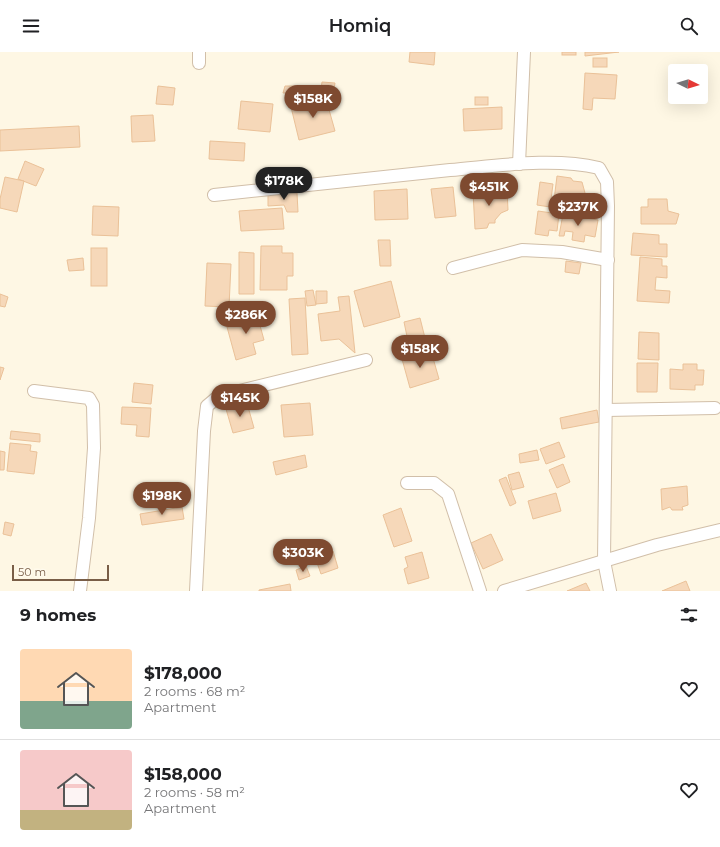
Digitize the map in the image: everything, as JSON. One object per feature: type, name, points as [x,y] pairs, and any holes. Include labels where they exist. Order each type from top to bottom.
[{"type":"street","points":[[519,164],[524,52]]},
{"type":"street","points":[[214,195],[376,177],[519,164],[581,164],[599,168],[607,182],[608,260],[604,561],[610,591]]},
{"type":"street","points":[[453,268],[522,250],[562,252],[608,260]]},
{"type":"street","points":[[196,591],[204,431],[207,406],[219,396],[366,360]]},
{"type":"street","points":[[34,391],[89,398],[93,405],[94,448],[89,518],[80,591]]},
{"type":"street","points":[[606,410],[716,408]]},
{"type":"street","points":[[407,483],[434,483],[448,494],[480,591]]},
{"type":"street","points":[[504,591],[657,545],[720,530]]},
{"type":"building","points":[[410,52],[435,52],[434,65],[409,62]]},
{"type":"building","points":[[562,52],[576,52],[576,55],[562,55]]},
{"type":"building","points":[[585,52],[619,52],[585,56]]},
{"type":"building","points":[[593,58],[607,58],[607,67],[593,67]]},
{"type":"building","points":[[585,73],[617,75],[615,99],[593,98],[592,110],[583,109]]},
{"type":"building","points":[[322,82],[335,83],[334,89],[321,89]]},
{"type":"building","points":[[158,86],[175,88],[173,105],[156,104]]},
{"type":"building","points":[[285,86],[299,86],[300,93],[283,93]]},
{"type":"building","points":[[475,97],[488,97],[488,105],[475,105]]},
{"type":"building","points":[[326,99],[335,131],[299,140],[291,107]]},
{"type":"building","points":[[241,101],[273,104],[270,132],[238,129]]},
{"type":"building","points":[[502,107],[502,129],[464,131],[463,109]]},
{"type":"building","points":[[153,115],[155,141],[132,142],[131,116]]},
{"type":"building","points":[[79,126],[80,147],[0,151],[0,130]]},
{"type":"building","points":[[210,141],[245,143],[244,161],[209,159]]},
{"type":"building","points":[[25,161],[44,169],[36,186],[18,179]]},
{"type":"building","points":[[557,176],[571,178],[573,181],[582,182],[585,193],[584,202],[578,205],[575,211],[553,208]]},
{"type":"building","points":[[5,177],[24,181],[17,212],[0,208],[0,199]]},
{"type":"building","points":[[540,182],[553,184],[550,207],[537,205]]},
{"type":"building","points":[[453,187],[456,216],[435,218],[431,189]]},
{"type":"building","points":[[407,189],[408,219],[375,220],[374,191]]},
{"type":"building","points":[[507,190],[508,210],[501,213],[495,220],[495,223],[489,223],[487,228],[475,229],[473,192]]},
{"type":"building","points":[[297,193],[298,212],[287,212],[284,205],[268,206],[268,194]]},
{"type":"building","points":[[648,199],[667,199],[668,211],[679,214],[676,224],[641,224],[641,207],[648,207]]},
{"type":"building","points":[[93,206],[119,207],[118,236],[92,235]]},
{"type":"building","points":[[282,208],[284,229],[241,231],[239,211]]},
{"type":"building","points":[[538,211],[559,214],[557,231],[549,230],[548,236],[535,234]]},
{"type":"building","points":[[563,214],[598,220],[595,237],[585,235],[584,242],[572,240],[573,232],[565,231],[564,236],[559,236]]},
{"type":"building","points":[[633,233],[659,235],[659,244],[667,244],[667,257],[631,255]]},
{"type":"building","points":[[378,240],[390,240],[391,266],[380,266]]},
{"type":"building","points":[[261,246],[282,246],[282,253],[293,253],[293,276],[287,276],[287,290],[260,290]]},
{"type":"building","points":[[91,248],[107,248],[107,286],[91,286]]},
{"type":"building","points":[[239,252],[254,253],[254,294],[239,294]]},
{"type":"building","points":[[640,257],[662,259],[662,266],[667,266],[667,278],[656,277],[655,290],[670,291],[669,303],[637,301]]},
{"type":"building","points":[[83,258],[84,270],[69,271],[67,260]]},
{"type":"building","points":[[566,261],[581,263],[579,274],[565,272]]},
{"type":"building","points":[[207,263],[231,264],[229,307],[205,306]]},
{"type":"building","points":[[391,281],[400,317],[364,327],[354,291]]},
{"type":"building","points":[[313,290],[316,305],[307,306],[305,291]]},
{"type":"building","points":[[316,291],[327,291],[327,303],[316,304]]},
{"type":"building","points":[[0,294],[8,297],[5,307],[0,306]]},
{"type":"building","points":[[349,296],[355,353],[339,339],[321,341],[318,314],[340,311],[338,297]]},
{"type":"building","points":[[305,298],[308,354],[292,355],[289,299]]},
{"type":"building","points":[[256,311],[264,340],[253,343],[256,354],[236,360],[227,327],[240,324],[237,316]]},
{"type":"building","points":[[420,318],[426,342],[409,346],[404,322]]},
{"type":"building","points":[[639,332],[659,333],[659,360],[638,359]]},
{"type":"building","points":[[431,351],[439,379],[410,388],[402,359]]},
{"type":"building","points":[[637,363],[658,363],[657,392],[637,392]]},
{"type":"building","points":[[683,364],[697,364],[697,370],[704,370],[703,385],[695,385],[695,390],[670,389],[670,369],[683,370]]},
{"type":"building","points":[[0,367],[4,368],[0,380]]},
{"type":"building","points":[[134,383],[153,385],[151,404],[132,402]]},
{"type":"building","points":[[247,403],[254,428],[233,433],[226,409]]},
{"type":"building","points":[[310,403],[313,435],[284,437],[281,405]]},
{"type":"building","points":[[122,407],[151,408],[149,437],[136,436],[137,425],[121,424]]},
{"type":"building","points":[[597,410],[599,422],[562,429],[560,418]]},
{"type":"building","points":[[11,431],[40,434],[40,442],[10,439]]},
{"type":"building","points":[[559,442],[565,457],[546,464],[540,449]]},
{"type":"building","points":[[10,443],[31,445],[30,451],[37,452],[34,474],[7,471]]},
{"type":"building","points":[[537,450],[539,460],[520,463],[519,454]]},
{"type":"building","points":[[0,451],[5,452],[4,470],[0,470]]},
{"type":"building","points":[[305,455],[307,467],[276,475],[273,462]]},
{"type":"building","points":[[563,464],[570,482],[557,488],[549,470]]},
{"type":"building","points":[[519,472],[524,487],[512,490],[508,475]]},
{"type":"building","points":[[506,477],[516,503],[510,506],[499,480]]},
{"type":"building","points":[[184,485],[186,498],[145,504],[143,491]]},
{"type":"building","points":[[687,486],[688,505],[682,507],[683,510],[672,510],[670,507],[662,510],[661,489]]},
{"type":"building","points":[[556,493],[561,511],[533,519],[528,501]]},
{"type":"building","points":[[182,507],[184,519],[142,525],[140,514]]},
{"type":"building","points":[[401,508],[412,541],[394,547],[383,515]]},
{"type":"building","points":[[5,522],[14,524],[11,536],[3,534]]},
{"type":"building","points":[[491,534],[503,560],[483,569],[471,543]]},
{"type":"building","points":[[333,551],[338,568],[321,574],[315,557]]},
{"type":"building","points":[[422,552],[429,578],[408,584],[404,569],[408,567],[405,557]]},
{"type":"building","points":[[306,566],[310,576],[299,580],[296,570]]},
{"type":"building","points":[[686,581],[690,591],[662,591]]},
{"type":"building","points":[[586,583],[590,591],[567,591]]},
{"type":"building","points":[[290,584],[291,591],[259,591],[259,590]]}]
